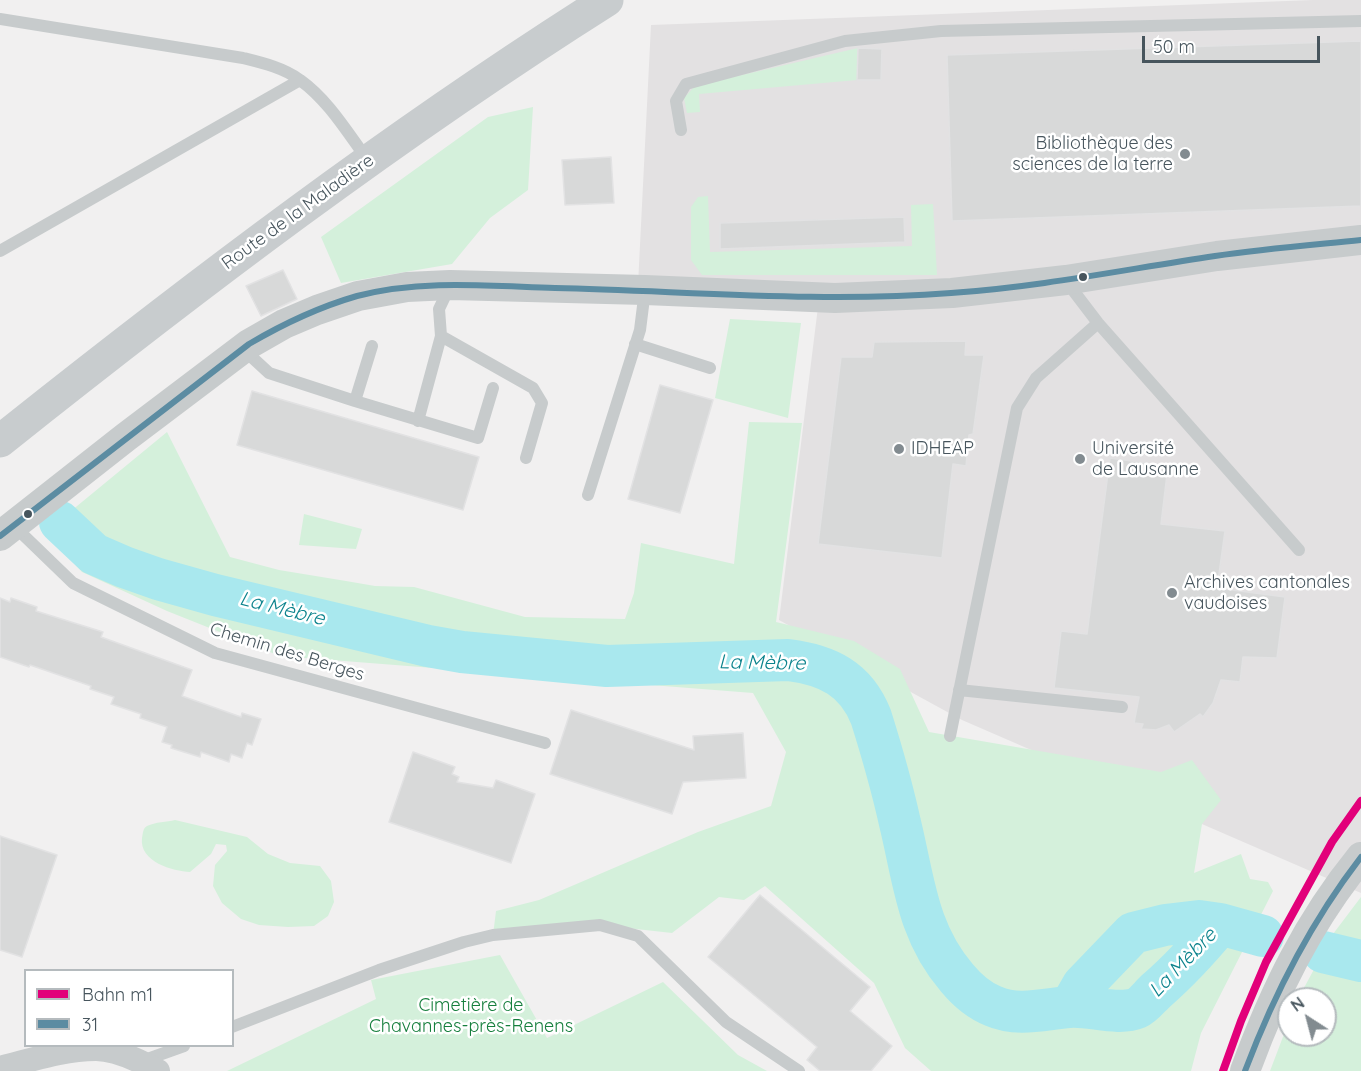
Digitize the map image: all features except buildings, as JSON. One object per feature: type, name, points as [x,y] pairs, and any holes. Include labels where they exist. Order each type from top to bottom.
[{"type":"main road","name":"Route de la Maladière","points":[[0,441],[143,327],[368,160],[532,47],[607,0]]},
{"type":"street","points":[[7,531],[135,430],[243,349],[284,324],[358,296],[407,287],[450,285],[835,298],[952,293],[1065,280],[1217,256],[1361,240]]},
{"type":"street","points":[[1245,1071],[1260,1029],[1295,956],[1320,912],[1361,857]]},
{"type":"street","points":[[0,1068],[54,1053],[99,1049],[149,1066]]},
{"type":"lane","points":[[0,19],[243,58],[279,69],[300,80],[332,111],[368,160]]},
{"type":"lane","points":[[681,130],[676,100],[686,84],[845,41],[941,31],[1361,21]]},
{"type":"lane","points":[[0,251],[300,80]]},
{"type":"lane","points":[[1065,280],[1098,323],[1299,550]]},
{"type":"lane","points":[[418,421],[441,336],[439,309],[450,285]]},
{"type":"lane","points":[[588,495],[640,330],[645,290]]},
{"type":"lane","points":[[950,736],[1017,408],[1036,378],[1098,323]]},
{"type":"lane","points":[[441,336],[533,388],[542,403],[526,458]]},
{"type":"lane","points":[[635,344],[710,368]]},
{"type":"lane","points":[[355,401],[372,346]]},
{"type":"lane","points":[[243,349],[269,373],[478,438],[493,388]]},
{"type":"lane","name":"Chemin des Berges","points":[[7,531],[73,584],[215,653],[545,742]]},
{"type":"lane","points":[[959,690],[1122,707]]},
{"type":"lane","points":[[234,1026],[379,970],[464,942],[493,935],[600,926],[638,936],[726,1022],[799,1071]]},
{"type":"lane","points":[[149,1066],[182,1047]]},
{"type":"shaded area","name":"Université de Lausanne","points":[[1361,0],[1361,893],[962,720],[779,620],[819,299],[638,285],[651,25]]},
{"type":"green space","points":[[858,48],[857,80],[699,94],[700,112],[687,113],[684,98],[695,86]]},
{"type":"green space","points":[[533,107],[528,190],[490,218],[452,264],[341,283],[321,237],[488,117]]},
{"type":"green space","points":[[708,196],[710,252],[912,246],[911,205],[933,204],[937,275],[702,275],[691,260],[691,207],[698,197]]},
{"type":"green space","points":[[730,319],[801,323],[788,418],[715,398]]},
{"type":"green space","points":[[749,422],[802,423],[776,622],[854,641],[900,669],[929,732],[1161,772],[1192,760],[1221,800],[1202,824],[1194,873],[1241,854],[1250,879],[1268,882],[1273,891],[1201,1033],[1191,1071],[931,1071],[905,1048],[874,983],[765,886],[744,900],[719,897],[672,933],[600,925],[493,935],[496,911],[539,900],[698,832],[771,806],[786,752],[753,693],[280,656],[167,611],[82,572],[48,535],[54,525],[167,432],[230,557],[279,570],[375,586],[414,587],[525,617],[625,619],[634,593],[641,543],[734,564]]},
{"type":"green space","points":[[304,514],[362,529],[356,549],[299,545]]},
{"type":"green space","points":[[175,820],[247,837],[268,854],[290,863],[320,866],[331,881],[334,902],[328,916],[314,926],[288,927],[259,925],[241,919],[222,903],[213,886],[215,865],[227,851],[226,845],[216,844],[211,854],[190,872],[158,864],[146,853],[142,838],[145,828]]},
{"type":"green space","points":[[1361,897],[1361,1071],[1270,1071],[1279,1047],[1337,1047],[1337,987],[1304,987],[1333,934]]},
{"type":"green space","name":"Cimetière de Chavannes-près-Renens","points":[[500,955],[547,1038],[663,982],[738,1055],[767,1071],[227,1071],[376,999],[371,980]]},
{"type":"waterway","name":"La Mèbre","points":[[60,522],[94,554],[158,579],[215,595],[428,646],[462,652],[607,666],[788,660],[828,670],[849,684],[865,704],[871,717],[894,796],[919,905],[933,942],[965,987],[982,1001],[993,1006],[1021,1012],[1069,1007],[1112,1011],[1137,1008],[1190,958],[1220,924],[1263,936]]},
{"type":"waterway","points":[[1071,1006],[1083,985],[1133,933],[1165,925],[1199,921],[1220,924]]},
{"type":"waterway","name":"La Mèbre","points":[[1323,952],[1361,961]]},
{"type":"rail line","name":"m1","points":[[1223,1071],[1266,962],[1332,842],[1361,801]]},
{"type":"transit line","name":"31","points":[[0,536],[249,344],[288,323],[357,296],[431,285],[802,297],[902,296],[1017,287],[1233,254],[1361,240]]},
{"type":"transit line","name":"31","points":[[1245,1071],[1268,1014],[1295,960],[1325,907],[1361,857]]},
{"type":"place","name":"Bibliothèque des sciences de la terre","points":[[1185,154]]},
{"type":"place","name":"IDHEAP","points":[[899,449]]},
{"type":"place","name":"Université de Lausanne","points":[[1080,459]]},
{"type":"place","name":"Archives cantonales vaudoises","points":[[1172,593]]}]
